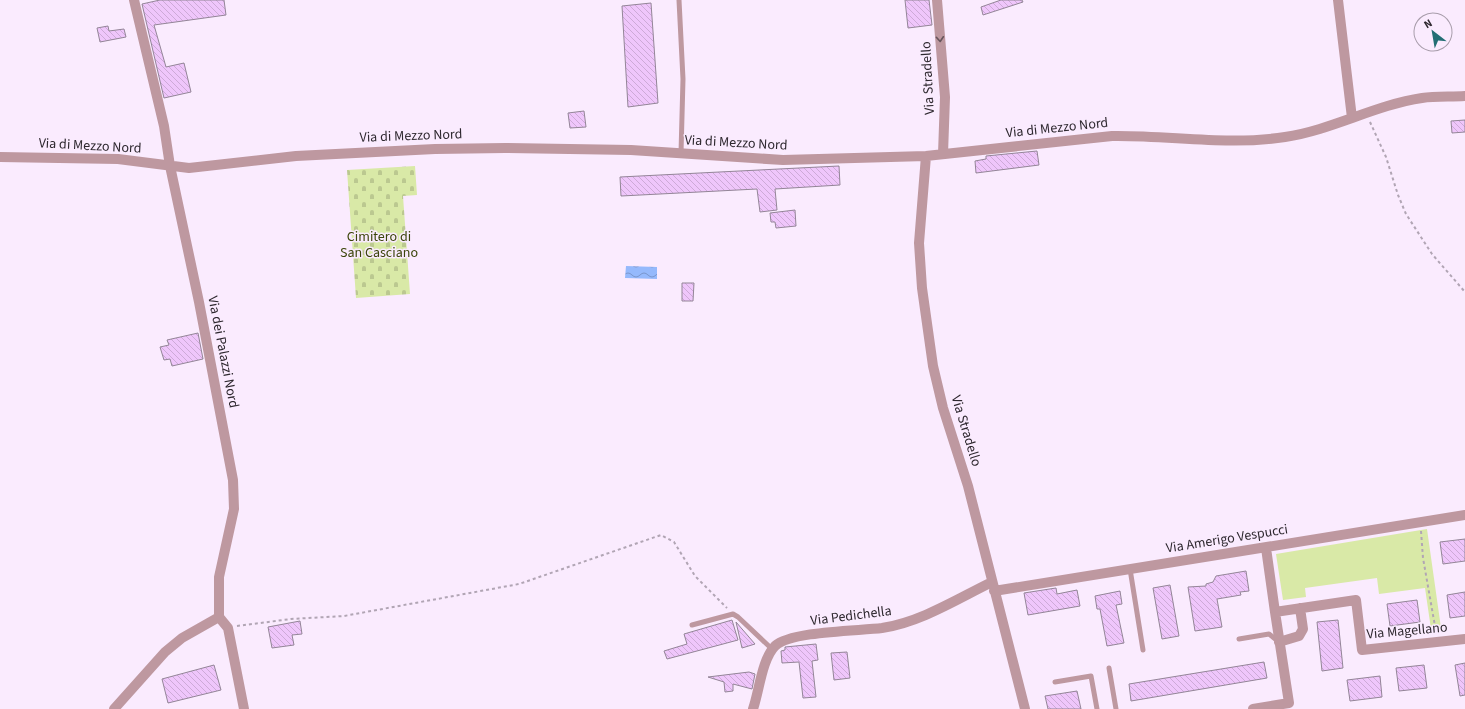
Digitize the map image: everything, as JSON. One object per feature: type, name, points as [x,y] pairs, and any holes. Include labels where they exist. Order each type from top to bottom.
[{"type":"street","name":"Via Stradello","points":[[938,0],[945,97],[943,154]]},
{"type":"street","points":[[1338,0],[1352,118]]},
{"type":"street","name":"Via dei Palazzi Nord","points":[[137,1],[164,126],[170,166],[199,302],[234,487],[232,519],[219,576],[219,617]]},
{"type":"street","name":"Via di Mezzo Nord","points":[[0,157],[118,158],[170,166],[197,167],[296,156],[435,149],[604,148],[783,160],[926,156],[1112,136],[1138,135],[1220,141],[1263,140],[1310,133],[1367,113],[1424,98],[1465,96]]},
{"type":"street","name":"Via Stradello","points":[[926,156],[919,247],[922,288],[933,366],[943,408],[968,486],[1025,709]]},
{"type":"street","name":"Via Amerigo Vespucci","points":[[993,587],[1130,569],[1465,515]]},
{"type":"street","points":[[1253,709],[1289,703],[1266,548]]},
{"type":"street","name":"Via Pedichella","points":[[772,650],[782,642],[798,637],[896,625],[993,587]]},
{"type":"street","name":"Via Magellano","points":[[1275,612],[1356,600],[1362,650],[1465,639]]},
{"type":"street","points":[[1279,642],[1299,636],[1303,629],[1300,608]]},
{"type":"street","points":[[114,709],[169,649],[192,632],[219,617],[228,628],[244,709]]},
{"type":"street","points":[[752,709],[772,650]]},
{"type":"lane","points":[[679,0],[683,79],[681,153]]},
{"type":"lane","points":[[1130,569],[1144,650]]},
{"type":"lane","points":[[692,625],[733,614],[772,650]]},
{"type":"lane","points":[[1239,639],[1269,634],[1279,642]]},
{"type":"lane","points":[[1109,668],[1116,709]]},
{"type":"lane","points":[[1055,682],[1091,676],[1097,709]]},
{"type":"path","points":[[1367,113],[1386,156],[1398,195],[1406,214],[1432,254],[1465,292]]},
{"type":"path","points":[[1421,522],[1424,558],[1437,643]]},
{"type":"path","points":[[228,628],[291,619],[344,616],[520,584],[661,535],[674,542],[695,576],[733,614]]},
{"type":"green space","name":"Cimitero di San Casciano","points":[[415,166],[417,195],[403,196],[410,294],[356,298],[347,170]]},
{"type":"green space","points":[[1427,529],[1441,628],[1431,629],[1425,588],[1379,594],[1377,578],[1305,588],[1306,597],[1283,600],[1276,554]]},
{"type":"water","points":[[626,266],[657,267],[657,279],[625,278]]},
{"type":"building","points":[[160,0],[224,0],[226,15],[154,25],[166,67],[184,63],[191,92],[164,98],[142,4]]},
{"type":"building","points":[[905,0],[929,0],[932,25],[908,28]]},
{"type":"building","points":[[1001,0],[1022,0],[1023,2],[983,15],[981,7]]},
{"type":"building","points":[[651,3],[658,103],[628,107],[622,6]]},
{"type":"building","points":[[108,26],[109,31],[124,29],[126,37],[100,42],[97,28]]},
{"type":"building","points":[[584,111],[586,127],[570,128],[568,113]]},
{"type":"building","points":[[1465,120],[1465,132],[1452,133],[1451,121]]},
{"type":"building","points":[[1037,151],[1039,165],[976,173],[975,161],[986,159],[986,156]]},
{"type":"building","points":[[839,166],[840,185],[775,189],[777,210],[760,212],[757,189],[621,196],[620,177]]},
{"type":"building","points":[[795,210],[796,226],[776,228],[775,222],[771,222],[770,213]]},
{"type":"building","points":[[682,283],[694,283],[693,301],[682,301]]},
{"type":"building","points":[[198,333],[203,359],[172,366],[170,359],[164,360],[160,347],[169,345],[167,340]]},
{"type":"building","points":[[1465,539],[1465,561],[1443,564],[1440,542]]},
{"type":"building","points":[[1246,571],[1249,591],[1240,592],[1241,595],[1217,599],[1222,627],[1195,631],[1188,587],[1206,586],[1206,584],[1213,582],[1216,576]]},
{"type":"building","points":[[1170,585],[1179,636],[1162,639],[1153,588]]},
{"type":"building","points":[[1056,588],[1057,594],[1077,590],[1080,606],[1028,615],[1024,593]]},
{"type":"building","points":[[1120,591],[1122,604],[1116,605],[1124,643],[1107,646],[1100,609],[1097,609],[1095,596]]},
{"type":"building","points":[[1465,592],[1465,616],[1450,618],[1447,595]]},
{"type":"building","points":[[1417,600],[1420,622],[1390,626],[1387,604]]},
{"type":"building","points":[[732,620],[738,640],[667,659],[664,651],[687,644],[684,634]]},
{"type":"building","points":[[1338,620],[1343,668],[1322,671],[1317,622]]},
{"type":"building","points":[[300,621],[302,634],[292,635],[294,645],[272,648],[268,627]]},
{"type":"building","points":[[736,622],[755,644],[742,648]]},
{"type":"building","points":[[816,644],[818,660],[812,661],[816,697],[803,698],[799,662],[782,663],[781,651],[785,650],[785,647]]},
{"type":"building","points":[[847,652],[850,678],[834,680],[831,653]]},
{"type":"building","points":[[1264,662],[1267,678],[1131,701],[1129,684]]},
{"type":"building","points":[[1465,663],[1465,695],[1460,696],[1455,665]]},
{"type":"building","points":[[214,665],[221,690],[168,703],[162,679]]},
{"type":"building","points":[[1424,665],[1427,688],[1399,691],[1396,668]]},
{"type":"building","points":[[749,672],[755,674],[752,689],[733,684],[733,691],[725,692],[724,682],[708,677]]},
{"type":"building","points":[[1380,676],[1382,697],[1350,701],[1347,680]]},
{"type":"building","points":[[1077,691],[1081,709],[1048,709],[1045,696]]}]
